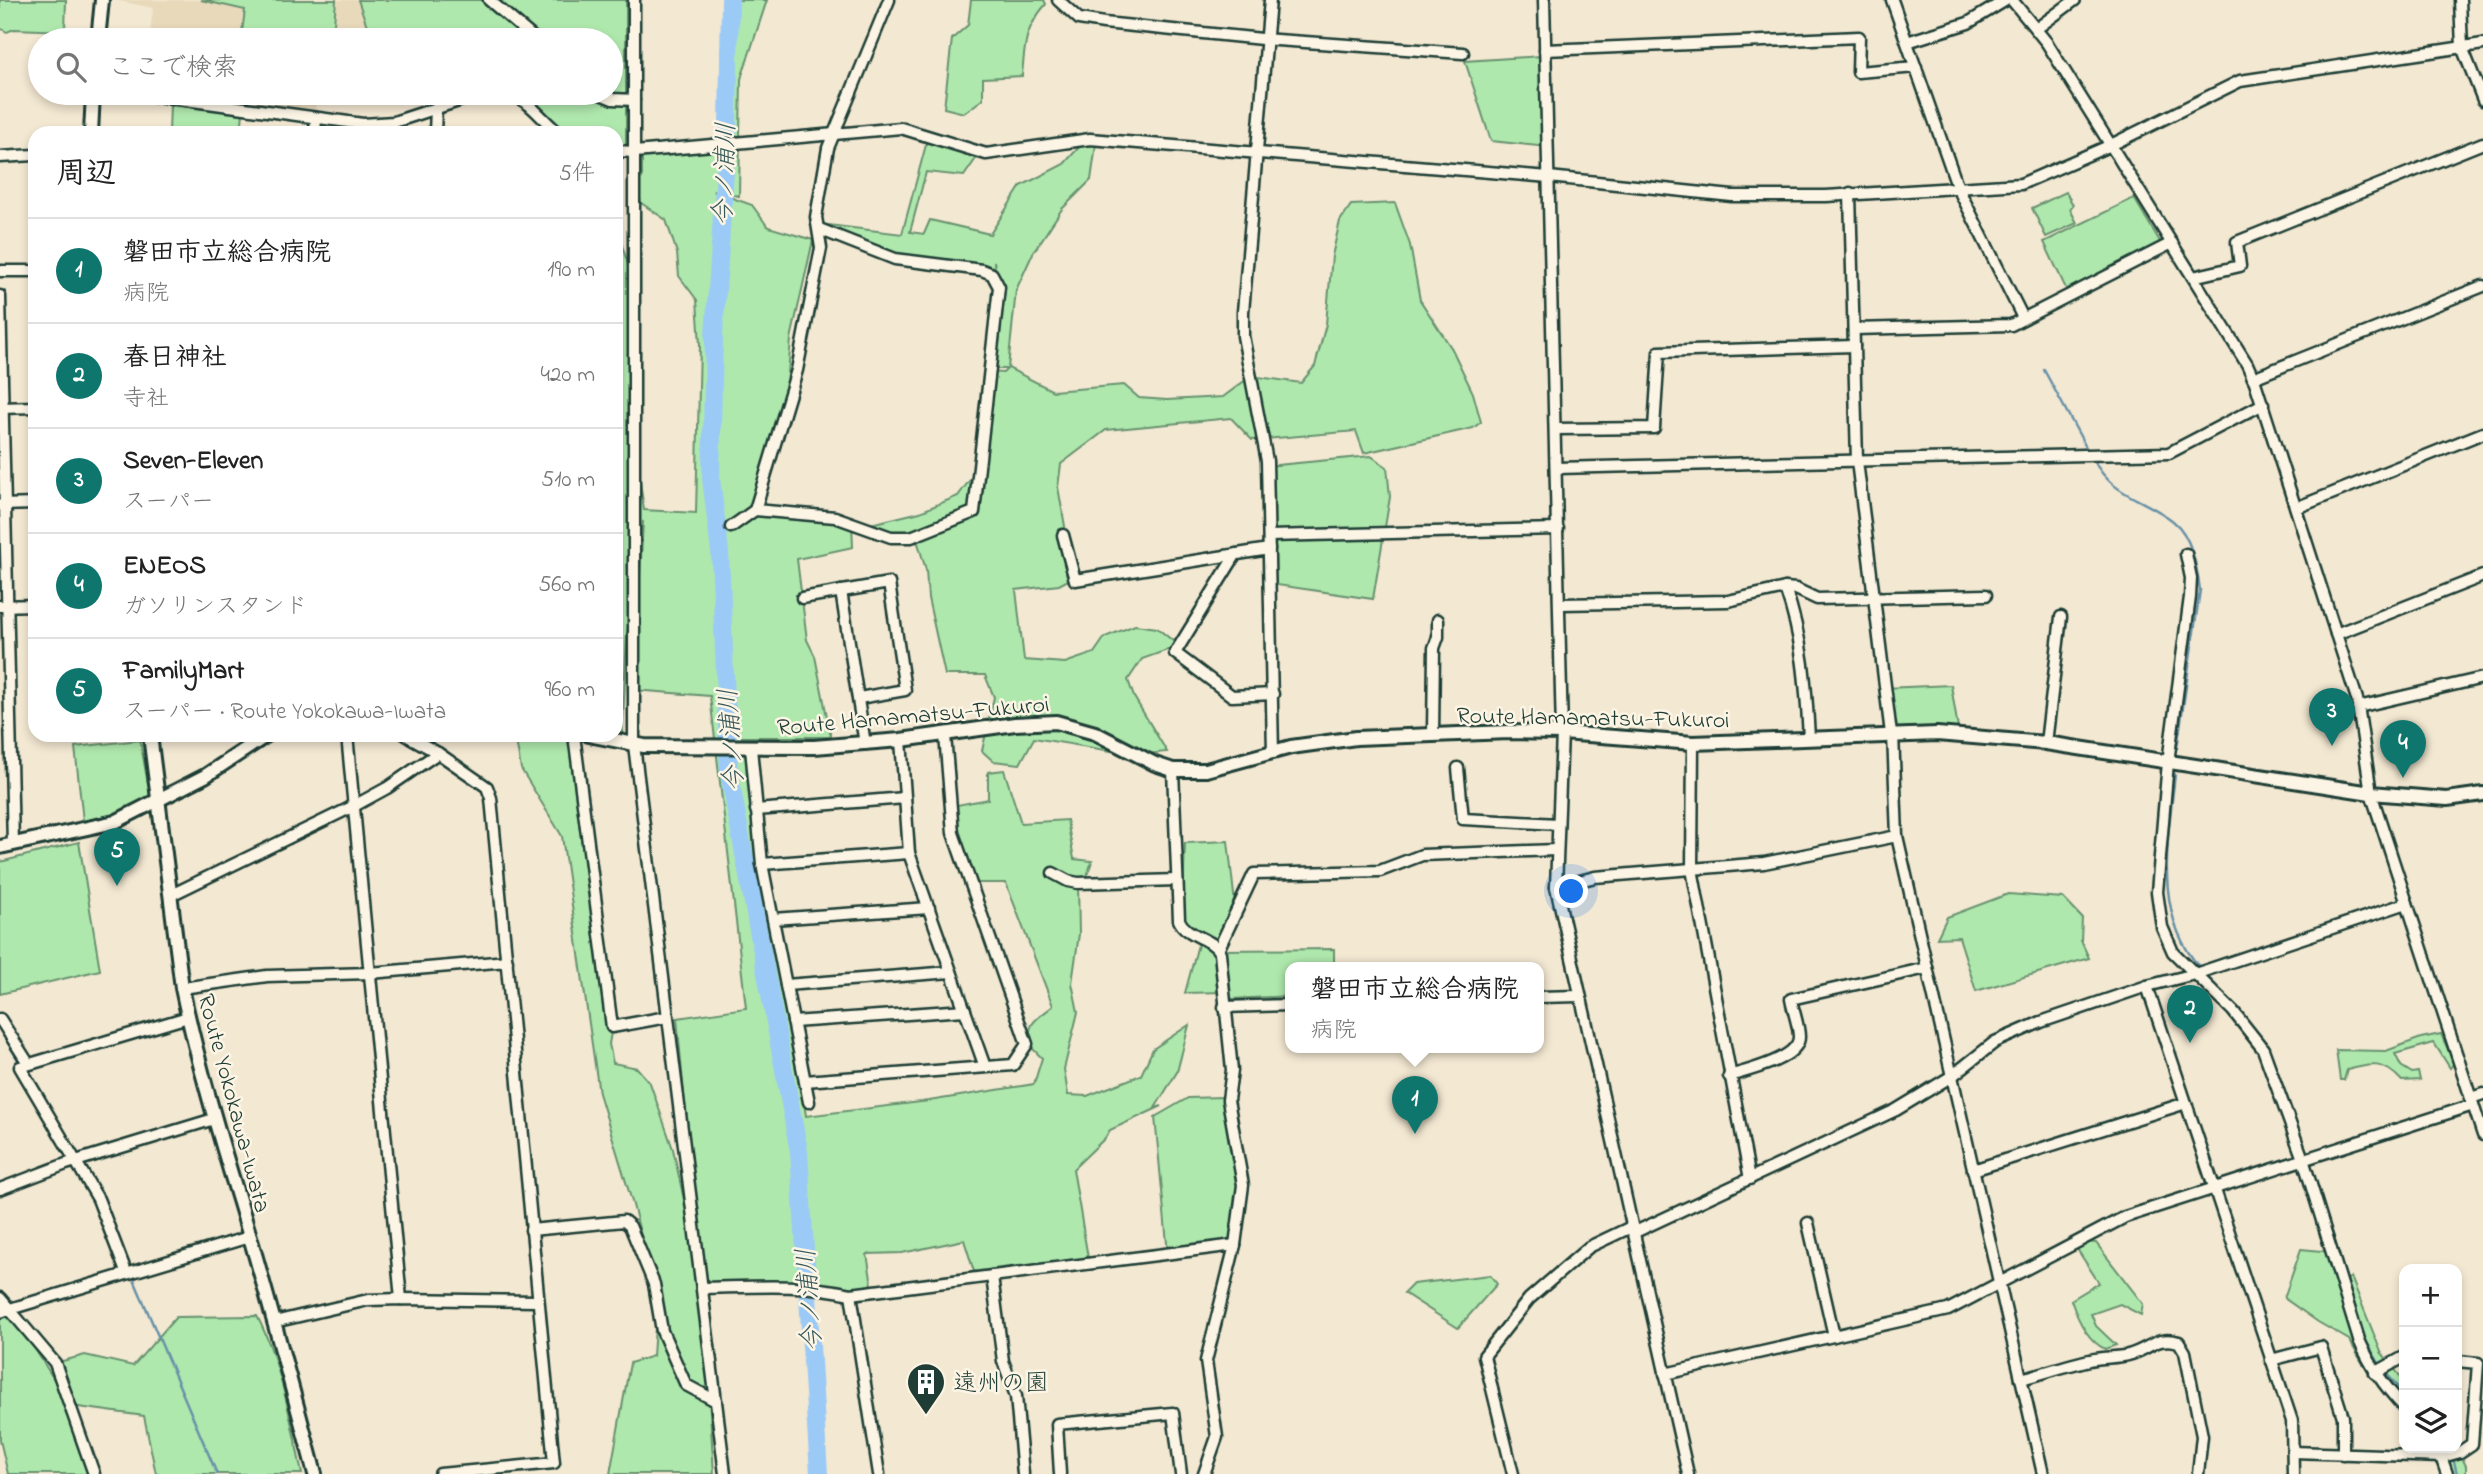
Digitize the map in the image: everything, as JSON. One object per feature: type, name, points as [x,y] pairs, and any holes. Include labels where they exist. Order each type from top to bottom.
[{"type":"main road","points":[[99,28],[102,0]]},
{"type":"main road","points":[[91,126],[92,105]]},
{"type":"main road","name":"Route Hamamatsu-Fukuroi","points":[[620,742],[634,745],[734,748],[814,747],[865,744],[1015,724],[1056,722],[1095,733],[1135,755],[1173,770],[1206,770],[1318,742],[1433,735],[1562,733],[1693,743],[1892,734],[1972,736],[2046,743],[2371,793],[2447,799],[2483,794]]},
{"type":"main road","name":"Route Yokokawa-Iwata","points":[[151,742],[188,1017],[214,1119],[274,1322],[315,1474]]},
{"type":"main road","points":[[6,845],[114,822],[205,776],[256,742]]},
{"type":"street","points":[[489,0],[523,28]]},
{"type":"street","points":[[634,0],[634,745],[724,1474]]},
{"type":"street","points":[[731,527],[755,510],[797,370],[821,248],[816,217],[828,148],[889,0]]},
{"type":"street","points":[[1058,0],[1079,19],[1266,39],[1463,53]]},
{"type":"street","points":[[1270,0],[1243,336],[1267,461],[1273,753]]},
{"type":"street","points":[[1544,0],[1562,733],[1556,887],[1688,1474]]},
{"type":"street","points":[[1892,0],[1958,188],[2024,318]]},
{"type":"street","points":[[1907,42],[1968,23],[2006,0]]},
{"type":"street","points":[[2012,0],[2036,29],[2111,145],[2253,378],[2358,707],[2371,793],[2483,1135]]},
{"type":"street","points":[[2036,29],[2076,0]]},
{"type":"street","points":[[2460,0],[2462,47],[2483,100]]},
{"type":"street","points":[[1545,50],[1859,37],[1858,72],[1916,67]]},
{"type":"street","points":[[623,151],[901,128],[986,154],[1090,139],[1549,177],[1732,196],[1787,197],[1958,188],[2021,184],[2111,145],[2240,81],[2483,44]]},
{"type":"street","points":[[623,99],[634,100]]},
{"type":"street","points":[[218,105],[363,124],[389,122],[446,105]]},
{"type":"street","points":[[531,105],[552,126]]},
{"type":"street","points":[[435,126],[436,108]]},
{"type":"street","points":[[316,126],[317,119]]},
{"type":"street","points":[[2193,277],[2240,266],[2236,242],[2483,143]]},
{"type":"street","points":[[0,157],[28,155]]},
{"type":"street","points":[[1850,193],[1857,461],[1892,734],[1897,836],[2043,1474]]},
{"type":"street","points":[[755,510],[835,517],[891,537],[912,537],[974,512],[999,287],[992,274],[982,270],[894,259],[819,229]]},
{"type":"street","points":[[1854,329],[2011,325],[2172,243]]},
{"type":"street","points":[[0,271],[28,271]]},
{"type":"street","points":[[2253,378],[2483,286]]},
{"type":"street","points":[[0,296],[6,845]]},
{"type":"street","points":[[1556,429],[1654,428],[1659,352],[1854,346]]},
{"type":"street","points":[[1557,468],[2169,453],[2263,404]]},
{"type":"street","points":[[2,408],[28,407]]},
{"type":"street","points":[[2296,508],[2483,433]]},
{"type":"street","points":[[3,505],[28,504]]},
{"type":"street","points":[[1269,536],[1558,529]]},
{"type":"street","points":[[1063,535],[1075,580],[1269,549]]},
{"type":"street","points":[[1236,554],[1175,653],[1232,696],[1273,694]]},
{"type":"street","points":[[2186,554],[2190,597],[2168,762],[2157,892],[2162,927],[2173,952],[2233,1011],[2263,1049],[2303,1159],[2359,1340],[2375,1373],[2399,1402]]},
{"type":"street","points":[[2336,634],[2483,576]]},
{"type":"street","points":[[802,598],[889,583],[905,690],[859,698]]},
{"type":"street","points":[[1785,588],[1805,670],[1809,738]]},
{"type":"street","points":[[1560,604],[1728,601],[1785,588],[1796,589],[1817,599],[1986,595]]},
{"type":"street","points":[[841,592],[865,744]]},
{"type":"street","points":[[4,606],[28,606]]},
{"type":"street","points":[[2046,743],[2061,617]]},
{"type":"street","points":[[1433,735],[1434,649],[1438,637],[1438,620]]},
{"type":"street","points":[[2358,707],[2483,678]]},
{"type":"street","points":[[805,1082],[1013,1065],[1027,1044],[953,834],[945,735]]},
{"type":"street","points":[[901,740],[909,853],[985,1067]]},
{"type":"street","points":[[348,742],[401,1299]]},
{"type":"street","points":[[419,742],[487,787],[491,798],[554,1463],[440,1474]]},
{"type":"street","points":[[575,742],[612,1027],[667,1017]]},
{"type":"street","points":[[1693,743],[1692,869],[1750,1179]]},
{"type":"street","points":[[751,748],[762,864],[809,1101]]},
{"type":"street","points":[[171,895],[354,806],[387,788],[438,752]]},
{"type":"street","points":[[1458,768],[1463,819],[1558,824]]},
{"type":"street","points":[[1173,770],[1179,920],[1182,927],[1217,946],[1218,950],[1232,1070],[1228,1100],[1243,1185],[1236,1245],[1206,1361],[1217,1437],[1204,1474]]},
{"type":"street","points":[[756,810],[905,798]]},
{"type":"street","points":[[1556,887],[1595,877],[1776,861],[1897,836]]},
{"type":"street","points":[[1218,950],[1254,874],[1380,872],[1422,855],[1556,850]]},
{"type":"street","points":[[762,864],[909,853]]},
{"type":"street","points":[[1053,873],[1078,883],[1177,880]]},
{"type":"street","points":[[1513,1474],[1484,1356],[1529,1299],[1589,1247],[1750,1179],[1896,1110],[1952,1076],[1995,1042],[2041,1022],[2407,903]]},
{"type":"street","points":[[773,919],[929,908]]},
{"type":"street","points":[[183,988],[267,976],[370,973],[507,961]]},
{"type":"street","points":[[1729,1076],[1771,1063],[1797,1045],[1799,1036],[1791,999],[1927,968]]},
{"type":"street","points":[[786,985],[951,972]]},
{"type":"street","points":[[2147,986],[2292,1421],[2293,1474]]},
{"type":"street","points":[[1544,997],[1579,996]]},
{"type":"street","points":[[1224,1007],[1285,1005]]},
{"type":"street","points":[[793,1022],[965,1010]]},
{"type":"street","points":[[25,1064],[188,1017]]},
{"type":"street","points":[[0,1019],[98,1199],[126,1272]]},
{"type":"street","points":[[1665,1374],[1948,1310],[2124,1217],[2303,1159],[2472,1101],[2483,1094]]},
{"type":"street","points":[[1973,1170],[2186,1103]]},
{"type":"street","points":[[0,1189],[214,1119]]},
{"type":"street","points":[[531,1230],[624,1221],[630,1226],[654,1284],[662,1331],[687,1385],[716,1401]]},
{"type":"street","points":[[1808,1223],[1833,1336]]},
{"type":"street","points":[[5,1310],[249,1237]]},
{"type":"street","points":[[702,1288],[800,1286],[823,1287],[851,1294],[1236,1245]]},
{"type":"street","points":[[992,1276],[1003,1361],[1016,1396],[1023,1474]]},
{"type":"street","points":[[851,1294],[879,1474]]},
{"type":"street","points":[[0,1298],[5,1310],[55,1363],[94,1474]]},
{"type":"street","points":[[274,1322],[368,1300],[538,1301]]},
{"type":"street","points":[[2021,1379],[2093,1359],[2139,1352],[2160,1340],[2179,1342],[2185,1352],[2202,1436],[2198,1474]]},
{"type":"street","points":[[2272,1360],[2321,1347],[2343,1417],[2343,1454]]},
{"type":"street","points":[[2375,1373],[2399,1359]]},
{"type":"street","points":[[2462,1361],[2478,1363],[2472,1444],[2462,1451]]},
{"type":"street","points":[[1060,1474],[1057,1424],[1173,1413],[1181,1474]]},
{"type":"street","points":[[2292,1452],[2399,1453]]},
{"type":"street","points":[[2440,1453],[2447,1474]]},
{"type":"shaded area","points":[[115,0],[358,0],[368,28],[151,28],[153,8]]},
{"type":"shaded area","points":[[280,105],[316,105],[315,109]]},
{"type":"green space","points":[[0,0],[66,0],[65,28],[28,28],[7,32],[0,28]]},
{"type":"green space","points":[[201,0],[336,0],[332,28],[243,28],[245,10]]},
{"type":"green space","points":[[358,0],[626,0],[626,147],[623,147],[623,126],[558,126],[536,105],[623,105],[623,28],[368,28]]},
{"type":"green space","points":[[724,0],[767,0],[741,79],[739,196],[713,191],[752,205],[768,227],[813,240],[791,339],[785,408],[755,510],[852,523],[853,547],[797,559],[807,640],[815,656],[831,737],[742,737],[789,1002],[806,1116],[929,1101],[1034,1084],[1042,1058],[1029,1045],[1030,1030],[1034,1021],[1053,1006],[1006,883],[969,883],[951,823],[957,805],[988,799],[988,772],[1004,770],[1021,823],[1067,820],[1074,859],[1092,861],[1085,882],[1078,883],[1079,934],[1072,983],[1078,1012],[1064,1069],[1068,1095],[1087,1096],[1141,1075],[1153,1049],[1189,1025],[1177,1072],[1155,1108],[1162,1106],[1110,1130],[1073,1169],[1089,1264],[976,1278],[964,1240],[902,1253],[867,1254],[873,1291],[702,1288],[714,1474],[610,1474],[630,1363],[653,1356],[657,1298],[633,1205],[599,1093],[562,836],[521,769],[516,742],[575,742],[612,1027],[609,1044],[613,1063],[637,1068],[650,1083],[673,1149],[701,1278],[677,1018],[746,1008],[710,696],[634,690],[643,521],[627,634],[623,720],[623,249],[634,283],[634,440],[644,510],[696,513],[700,345],[697,300],[679,276],[677,253],[666,220],[641,203],[635,176],[642,178],[642,154],[727,150]]},
{"type":"green space","points":[[971,0],[1044,0],[1046,4],[1033,22],[1027,37],[1022,76],[983,78],[983,99],[964,113],[944,108],[952,39],[968,25]]},
{"type":"green space","points":[[1541,56],[1548,147],[1491,141],[1465,61]]},
{"type":"green space","points":[[170,105],[243,113],[242,126],[169,126]]},
{"type":"green space","points":[[927,141],[977,157],[964,176],[926,172],[910,232],[924,234],[930,220],[990,234],[1021,186],[1064,164],[1080,146],[1096,145],[1091,180],[1062,209],[1033,253],[1016,290],[1008,368],[1053,391],[1124,385],[1139,398],[1167,400],[1223,397],[1251,376],[1301,383],[1315,366],[1326,324],[1332,256],[1340,221],[1351,205],[1395,203],[1410,245],[1420,300],[1452,349],[1473,393],[1481,422],[1473,428],[1364,453],[1356,431],[1252,440],[1231,418],[1106,430],[1061,464],[1058,487],[1074,577],[1059,585],[1016,590],[1024,660],[1065,663],[1094,653],[1105,637],[1135,625],[1157,628],[1179,646],[1142,659],[1128,680],[1134,697],[1167,752],[1135,755],[1034,738],[1020,764],[993,761],[982,751],[994,697],[985,675],[945,675],[928,598],[926,570],[918,543],[862,526],[920,512],[958,496],[983,462],[990,372],[1003,373],[1007,369],[990,369],[999,291],[994,261],[995,280],[991,274],[890,257],[820,224],[902,234]]},
{"type":"green space","points":[[2066,192],[2073,205],[2070,209],[2077,223],[2046,237],[2032,208]]},
{"type":"green space","points":[[2134,198],[2162,245],[2068,293],[2044,242]]},
{"type":"green space","points":[[1371,456],[1387,467],[1390,497],[1373,599],[1270,584],[1267,466]]},
{"type":"green space","points":[[1951,685],[1959,735],[1891,734],[1885,688]]},
{"type":"green space","points":[[140,742],[150,795],[120,813],[83,821],[75,747]]},
{"type":"green space","points":[[1228,841],[1236,913],[1219,950],[1334,949],[1334,962],[1285,962],[1285,996],[1231,999],[1223,992],[1185,993],[1200,937],[1182,927],[1185,843]]},
{"type":"green space","points":[[79,842],[100,970],[0,994],[0,862]]},
{"type":"green space","points":[[2008,894],[2063,898],[2082,918],[2081,941],[2089,958],[1976,991],[1959,937],[1937,938],[1947,917]]},
{"type":"green space","points":[[2441,1034],[2454,1063],[2450,1068],[2434,1043],[2395,1054],[2401,1066],[2412,1073],[2418,1072],[2420,1080],[2402,1081],[2389,1070],[2371,1065],[2347,1070],[2344,1080],[2340,1080],[2336,1050],[2386,1051]]},
{"type":"green space","points":[[1223,1097],[1243,1185],[1235,1245],[1168,1254],[1155,1117],[1188,1098]]},
{"type":"green space","points":[[2086,1242],[2096,1243],[2143,1304],[2141,1315],[2120,1304],[2091,1314],[2096,1326],[2116,1345],[2105,1349],[2088,1335],[2071,1300],[2099,1283],[2077,1249]]},
{"type":"green space","points":[[2301,1249],[2332,1252],[2342,1283],[2351,1277],[2381,1352],[2399,1375],[2399,1401],[2374,1371],[2363,1364],[2349,1340],[2284,1298]]},
{"type":"green space","points":[[1490,1275],[1497,1284],[1458,1328],[1404,1293],[1413,1284]]},
{"type":"green space","points":[[10,1309],[68,1402],[55,1363],[85,1355],[133,1366],[176,1317],[257,1316],[279,1372],[302,1474],[156,1474],[144,1416],[71,1406],[94,1474],[8,1474],[0,1440],[0,1313]]},
{"type":"green space","points":[[2440,1453],[2460,1453],[2466,1466],[2466,1474],[2450,1474]]},
{"type":"waterway","name":"今ノ浦川","points":[[730,0],[728,126],[714,335],[711,478],[720,552],[729,773],[799,1152],[819,1474]]},
{"type":"waterway","points":[[2044,370],[2088,451]]},
{"type":"waterway","points":[[2093,459],[2101,472],[2119,489],[2173,521],[2185,535],[2192,553],[2200,590],[2177,748]]},
{"type":"waterway","points":[[2175,774],[2167,851],[2169,901],[2175,925],[2186,948],[2201,969]]},
{"type":"waterway","points":[[2205,974],[2229,1000]]},
{"type":"waterway","points":[[2242,1015],[2253,1029]]},
{"type":"waterway","points":[[0,1030],[20,1063]]},
{"type":"waterway","points":[[2270,1055],[2307,1154]]},
{"type":"waterway","points":[[2309,1160],[2366,1341],[2380,1365]]},
{"type":"waterway","points":[[82,1164],[97,1188]]},
{"type":"waterway","points":[[105,1203],[130,1269]]},
{"type":"waterway","points":[[132,1275],[217,1474]]},
{"type":"waterway","points":[[2384,1371],[2401,1390]]},
{"type":"waterway","points":[[2453,1457],[2457,1474]]},
{"type":"place","name":"Seven-Eleven","points":[[2332,746]]},
{"type":"place","name":"ENEOS","points":[[2403,778]]},
{"type":"place","name":"FamilyMart","points":[[117,886]]},
{"type":"place","name":"春日神社","points":[[2190,1043]]},
{"type":"place","name":"磐田市立総合病院","points":[[1415,1134]]},
{"type":"place","name":"遠州の園","points":[[926,1416]]}]
